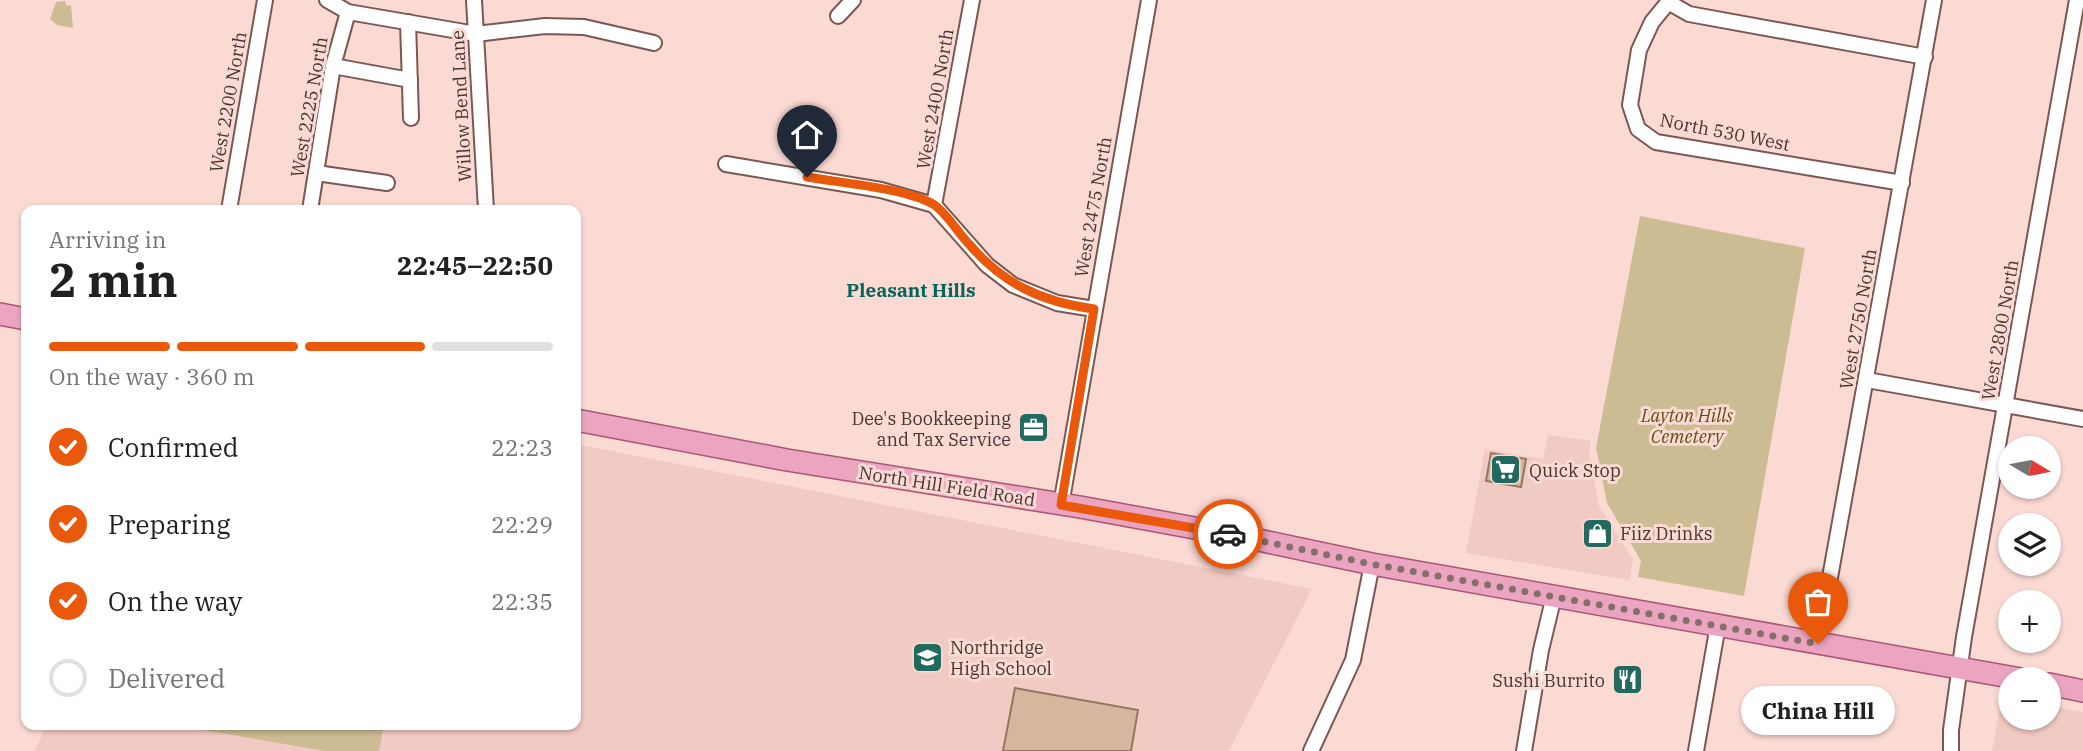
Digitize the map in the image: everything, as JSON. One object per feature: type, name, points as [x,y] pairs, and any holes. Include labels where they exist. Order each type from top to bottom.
[{"type":"main road","points":[[0,314],[21,319]]},
{"type":"main road","name":"North Hill Field Road","points":[[581,422],[787,460],[1249,538],[1371,564],[1998,674]]},
{"type":"main road","points":[[2061,686],[2083,691]]},
{"type":"street","name":"West 2200 North","points":[[230,205],[265,0]]},
{"type":"street","points":[[327,0],[348,12],[477,34],[545,26],[584,27],[653,43]]},
{"type":"street","name":"Willow Bend Lane","points":[[474,0],[486,205]]},
{"type":"street","points":[[838,16],[853,0]]},
{"type":"street","name":"West 2400 North","points":[[934,205],[972,0]]},
{"type":"street","name":"West 2475 North","points":[[1061,505],[1149,0]]},
{"type":"street","name":"West 2750 North","points":[[1818,644],[1934,0]]},
{"type":"street","name":"West 2800 North","points":[[1951,751],[1951,730],[1960,667],[2077,0]]},
{"type":"street","points":[[1669,1],[1689,14],[1925,57]]},
{"type":"street","name":"North 530 West","points":[[1669,1],[1652,22],[1639,50],[1630,105],[1638,130],[1656,142],[1902,183]]},
{"type":"street","name":"West 2225 North","points":[[311,205],[333,66],[348,12]]},
{"type":"street","points":[[408,22],[411,118]]},
{"type":"street","points":[[333,66],[410,80]]},
{"type":"street","points":[[726,164],[881,190],[934,205],[987,265],[1013,285],[1057,303],[1094,309]]},
{"type":"street","points":[[316,173],[387,183]]},
{"type":"street","points":[[1867,380],[2083,419]]},
{"type":"street","points":[[1311,751],[1353,660],[1371,564]]},
{"type":"street","points":[[1524,751],[1541,650],[1554,596]]},
{"type":"street","points":[[1696,751],[1718,625]]},
{"type":"shaded area","points":[[1548,435],[1591,441],[1589,453],[1599,506],[1633,559],[1630,580],[1466,553],[1485,449],[1543,459]]},
{"type":"shaded area","name":"Northridge High School","points":[[581,445],[1312,589],[1229,751],[34,751],[45,730],[581,730]]},
{"type":"shaded area","points":[[2061,708],[2083,712],[2083,751],[1992,751],[1998,719],[1998,730],[2061,730]]},
{"type":"green space","points":[[65,1],[67,6],[71,5],[73,28],[57,25],[50,19],[56,2]]},
{"type":"green space","name":"Layton Hills Cemetery","points":[[1640,216],[1805,248],[1744,596],[1638,577],[1641,561],[1607,503],[1596,448]]},
{"type":"green space","points":[[203,730],[383,730],[379,751],[325,751]]},
{"type":"building","name":"Quick Stop","points":[[1491,453],[1526,459],[1521,487],[1486,481]]},
{"type":"building","name":"Northridge High School","points":[[1015,688],[1138,710],[1131,751],[1003,751]]},
{"type":"way so far","points":[[1228,534],[1371,564],[1818,644]]},
{"type":"place","name":"Dee's Bookkeeping and Tax Service","points":[[1034,428]]},
{"type":"place","name":"Quick Stop","points":[[1506,470]]},
{"type":"place","name":"Fiiz Drinks","points":[[1597,533]]},
{"type":"place","name":"China Hill","points":[[1818,644]]},
{"type":"place","name":"Northridge High School","points":[[927,657]]},
{"type":"place","name":"Sushi Burrito","points":[[1628,680]]},
{"type":"district","name":"Pleasant Hills","points":[[911,290]]},
{"type":"route","points":[[807,177],[881,190],[934,205],[987,265],[1013,285],[1057,303],[1094,309],[1061,505],[1228,534]]}]
